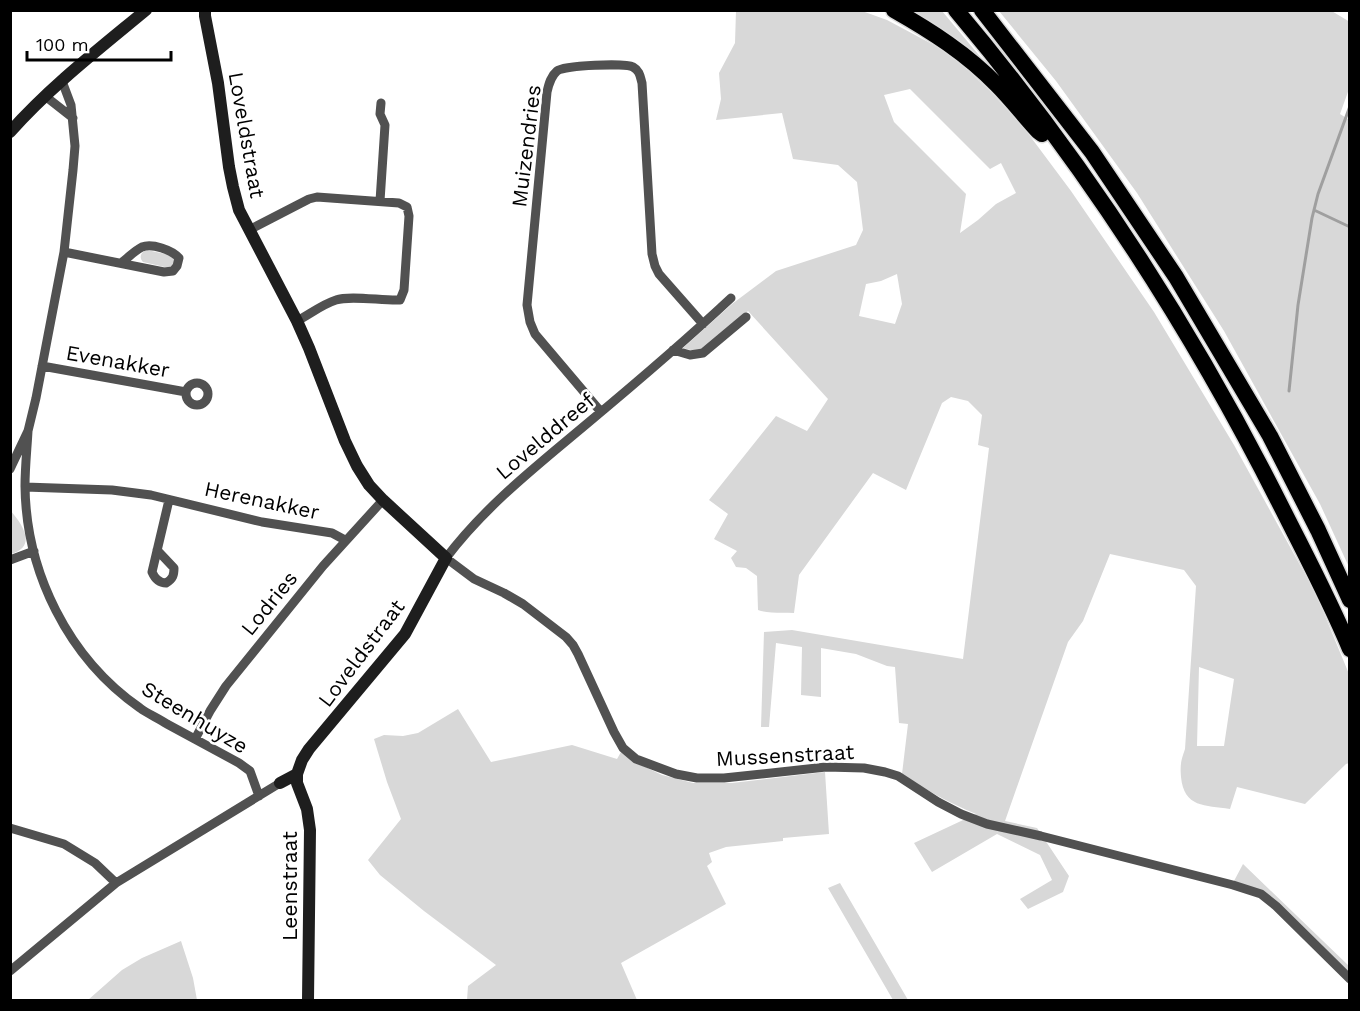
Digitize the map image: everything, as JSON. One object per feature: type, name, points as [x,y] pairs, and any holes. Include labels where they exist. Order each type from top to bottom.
[{"type":"highway","points":[[894,10],[947,42],[973,62],[1038,131],[1062,146]]},
{"type":"highway","points":[[957,10],[1062,146],[1119,226],[1205,365],[1252,448],[1319,581],[1350,649]]},
{"type":"highway","points":[[982,10],[1092,152],[1176,277],[1270,436],[1318,530],[1350,600]]},
{"type":"street","points":[[10,132],[45,96],[145,11]]},
{"type":"street","name":"Loveldstraat","points":[[203,12],[218,83],[225,145],[239,210],[297,321],[357,466],[369,485],[383,500],[446,558],[405,634],[309,749],[297,774]]},
{"type":"street","name":"Muizendries","points":[[601,412],[535,334],[527,305],[547,92],[551,78],[559,69],[573,66],[631,66],[639,72],[642,83],[653,260],[659,274],[703,324]]},
{"type":"street","points":[[10,469],[28,431],[64,252],[75,146],[71,105],[62,81]]},
{"type":"street","points":[[45,96],[73,118]]},
{"type":"street","points":[[380,201],[385,125],[380,114],[381,103]]},
{"type":"street","points":[[249,230],[317,197],[399,203],[407,207],[409,216],[404,290],[399,300],[337,299],[297,321]]},
{"type":"street","points":[[64,252],[164,272],[172,272],[179,258],[169,250],[145,246],[122,263]]},
{"type":"street","name":"Lovelddreef","points":[[446,558],[494,503],[731,298]]},
{"type":"street","points":[[673,350],[690,355],[703,353],[746,317]]},
{"type":"street","name":"Evenakker","points":[[42,366],[186,392]]},
{"type":"street","name":"Steenhuyze","points":[[28,431],[25,487],[29,527],[46,591],[61,621],[85,656],[115,687],[140,708],[250,771],[259,796]]},
{"type":"street","name":"Herenakker","points":[[25,487],[112,490],[151,495],[262,522],[332,533],[345,540]]},
{"type":"street","points":[[157,550],[170,500]]},
{"type":"street","name":"Lodries","points":[[195,739],[226,686],[300,593],[383,500]]},
{"type":"street","points":[[10,560],[34,551]]},
{"type":"street","name":"Mussenstraat","points":[[446,558],[474,579],[523,604],[566,637],[578,654],[623,748],[636,759],[676,774],[697,778],[745,776],[826,767],[862,768],[887,772],[898,776],[961,814],[987,824],[1261,894],[1350,979]]},
{"type":"street","points":[[10,971],[116,883],[297,774]]},
{"type":"street","name":"Leenstraat","points":[[297,774],[297,783],[307,809],[310,830],[308,1000]]},
{"type":"street","points":[[10,828],[63,844],[95,863],[116,883]]},
{"type":"shaded area","points":[[1330,10],[1350,22],[1349,89],[1340,114],[1348,119],[1350,117],[1349,567],[1320,504],[1224,331],[1137,193],[1056,81],[999,11]]},
{"type":"shaded area","points":[[736,11],[862,11],[887,20],[955,58],[1024,128],[1071,191],[1154,312],[1234,445],[1316,594],[1349,674],[1349,763],[1305,804],[1237,787],[1230,809],[1197,803],[1186,795],[1181,777],[1181,766],[1185,749],[1196,586],[1184,570],[1110,554],[1083,621],[1068,642],[1005,821],[1037,828],[1069,876],[1063,892],[1028,909],[1020,899],[1052,880],[1040,855],[997,834],[932,872],[914,843],[976,814],[938,796],[902,774],[908,724],[899,723],[895,667],[856,654],[821,648],[821,697],[801,695],[802,647],[776,643],[769,727],[761,727],[764,632],[792,630],[963,659],[989,448],[978,445],[982,415],[968,401],[951,397],[942,403],[906,490],[873,473],[799,575],[794,613],[758,610],[757,576],[746,568],[736,567],[731,558],[737,551],[714,539],[728,514],[709,500],[776,416],[807,431],[828,399],[748,311],[707,347],[694,350],[683,348],[732,304],[776,271],[856,245],[863,230],[857,182],[838,165],[793,159],[782,113],[716,120],[721,99],[719,73],[735,43]],"holes":[[[910,89],[990,169],[1001,163],[1016,193],[996,204],[960,233],[966,194],[894,122],[884,95]],[[897,274],[902,304],[895,324],[859,316],[866,284]],[[1199,667],[1234,679],[1224,746],[1197,746]]]},
{"type":"shaded area","points":[[909,11],[942,11],[988,66]]},
{"type":"shaded area","points":[[147,250],[170,255],[175,260],[172,267],[143,262],[141,255]]},
{"type":"shaded area","points":[[10,510],[23,528],[26,540],[24,546],[11,554]]},
{"type":"shaded area","points":[[458,709],[491,762],[572,745],[617,759],[621,752],[635,762],[662,775],[693,783],[732,783],[825,772],[829,834],[726,847],[709,853],[712,862],[707,866],[726,904],[621,963],[637,1000],[467,1000],[468,986],[496,965],[380,875],[368,860],[401,819],[374,739],[384,735],[403,736],[418,733]]},
{"type":"shaded area","points":[[1243,864],[1349,966],[1349,972],[1292,916],[1234,881]]},
{"type":"shaded area","points":[[840,883],[908,1000],[893,1000],[828,888]]},
{"type":"shaded area","points":[[181,941],[193,978],[197,1000],[88,1000],[122,970],[142,958]]},
{"type":"waterway","points":[[1289,391],[1298,305],[1312,218],[1318,194],[1350,106]]},
{"type":"waterway","points":[[1314,210],[1350,227]]}]
